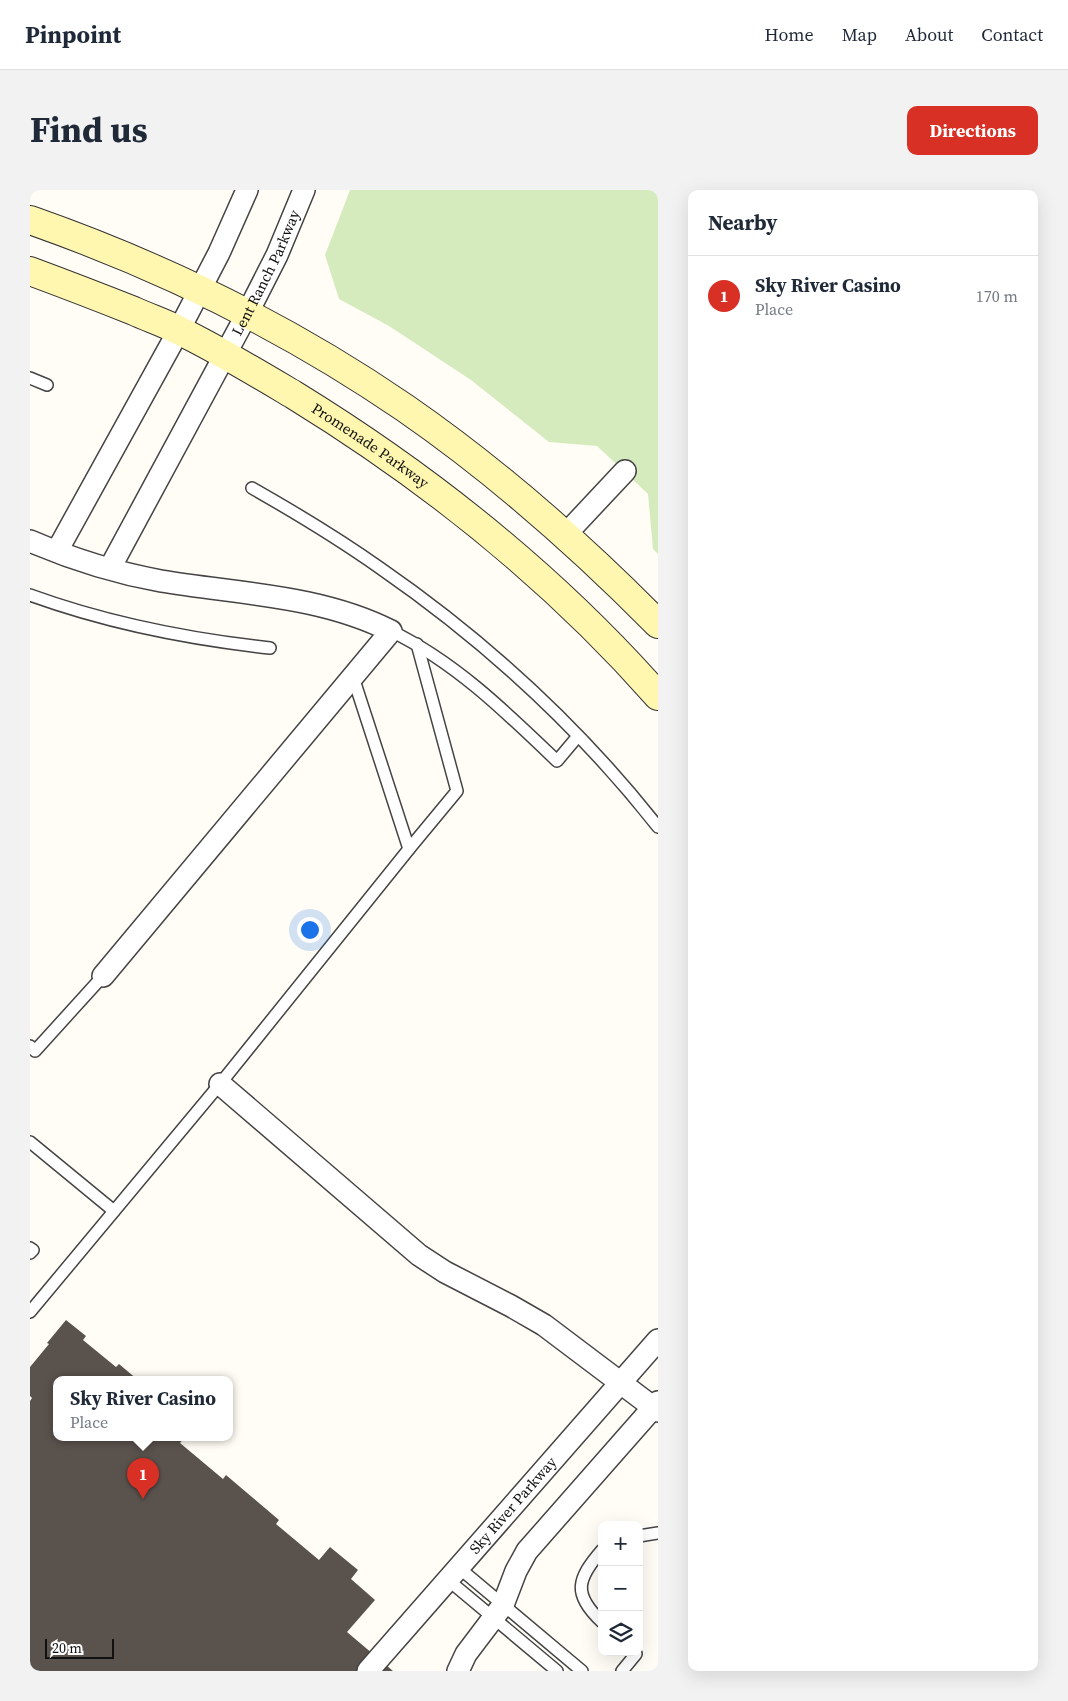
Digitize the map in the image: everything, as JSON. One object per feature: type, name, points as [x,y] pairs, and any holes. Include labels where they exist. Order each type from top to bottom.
[{"type":"main road","points":[[30,220],[90,241],[247,314],[301,343],[404,408],[501,480],[565,535],[658,624]]},
{"type":"main road","name":"Promenade Parkway","points":[[30,271],[179,330],[225,354],[364,440],[463,511],[562,597],[608,641],[658,696]]},
{"type":"street","points":[[57,551],[179,330],[223,245],[247,190]]},
{"type":"street","name":"Lent Ranch Parkway","points":[[110,568],[247,314],[277,255],[304,190]]},
{"type":"street","points":[[565,535],[625,471]]},
{"type":"street","points":[[30,541],[110,568],[161,580],[302,600],[354,614],[391,631],[103,976]]},
{"type":"street","points":[[220,1084],[419,1255],[450,1275],[544,1325],[656,1407],[527,1551],[498,1612],[466,1654],[458,1671]]},
{"type":"street","name":"Sky River Parkway","points":[[368,1671],[658,1340]]},
{"type":"lane","points":[[30,378],[47,385]]},
{"type":"lane","points":[[252,488],[339,540],[381,568],[487,651],[578,736],[619,780],[658,828]]},
{"type":"lane","points":[[30,595],[152,630],[191,638],[270,648]]},
{"type":"lane","points":[[391,631],[417,644],[442,660],[500,708],[557,761],[578,736]]},
{"type":"lane","points":[[30,1312],[220,1084],[457,791],[417,644]]},
{"type":"lane","points":[[352,677],[409,849]]},
{"type":"lane","points":[[30,1046],[35,1051],[103,976]]},
{"type":"lane","points":[[30,1142],[114,1211]]},
{"type":"lane","points":[[30,1248],[32,1250],[30,1254]]},
{"type":"lane","points":[[643,1536],[658,1534]]},
{"type":"lane","points":[[598,1555],[586,1570],[581,1589],[586,1605],[598,1618]]},
{"type":"lane","points":[[452,1573],[498,1612],[557,1671]]},
{"type":"lane","points":[[452,1573],[498,1612],[582,1671]]},
{"type":"lane","points":[[622,1671],[634,1656]]},
{"type":"green space","points":[[350,190],[658,190],[658,554],[653,549],[648,494],[597,446],[549,442],[471,380],[389,326],[339,299],[325,255]]},
{"type":"building","points":[[66,1320],[86,1336],[83,1340],[116,1367],[119,1364],[133,1376],[53,1376],[53,1441],[182,1441],[180,1443],[223,1479],[226,1475],[279,1520],[276,1524],[319,1560],[330,1547],[358,1570],[351,1579],[375,1600],[347,1632],[393,1671],[30,1671],[30,1401],[32,1398],[30,1396],[30,1367],[49,1344],[47,1343]]},
{"type":"place","name":"Sky River Casino","points":[[143,1499]]}]
